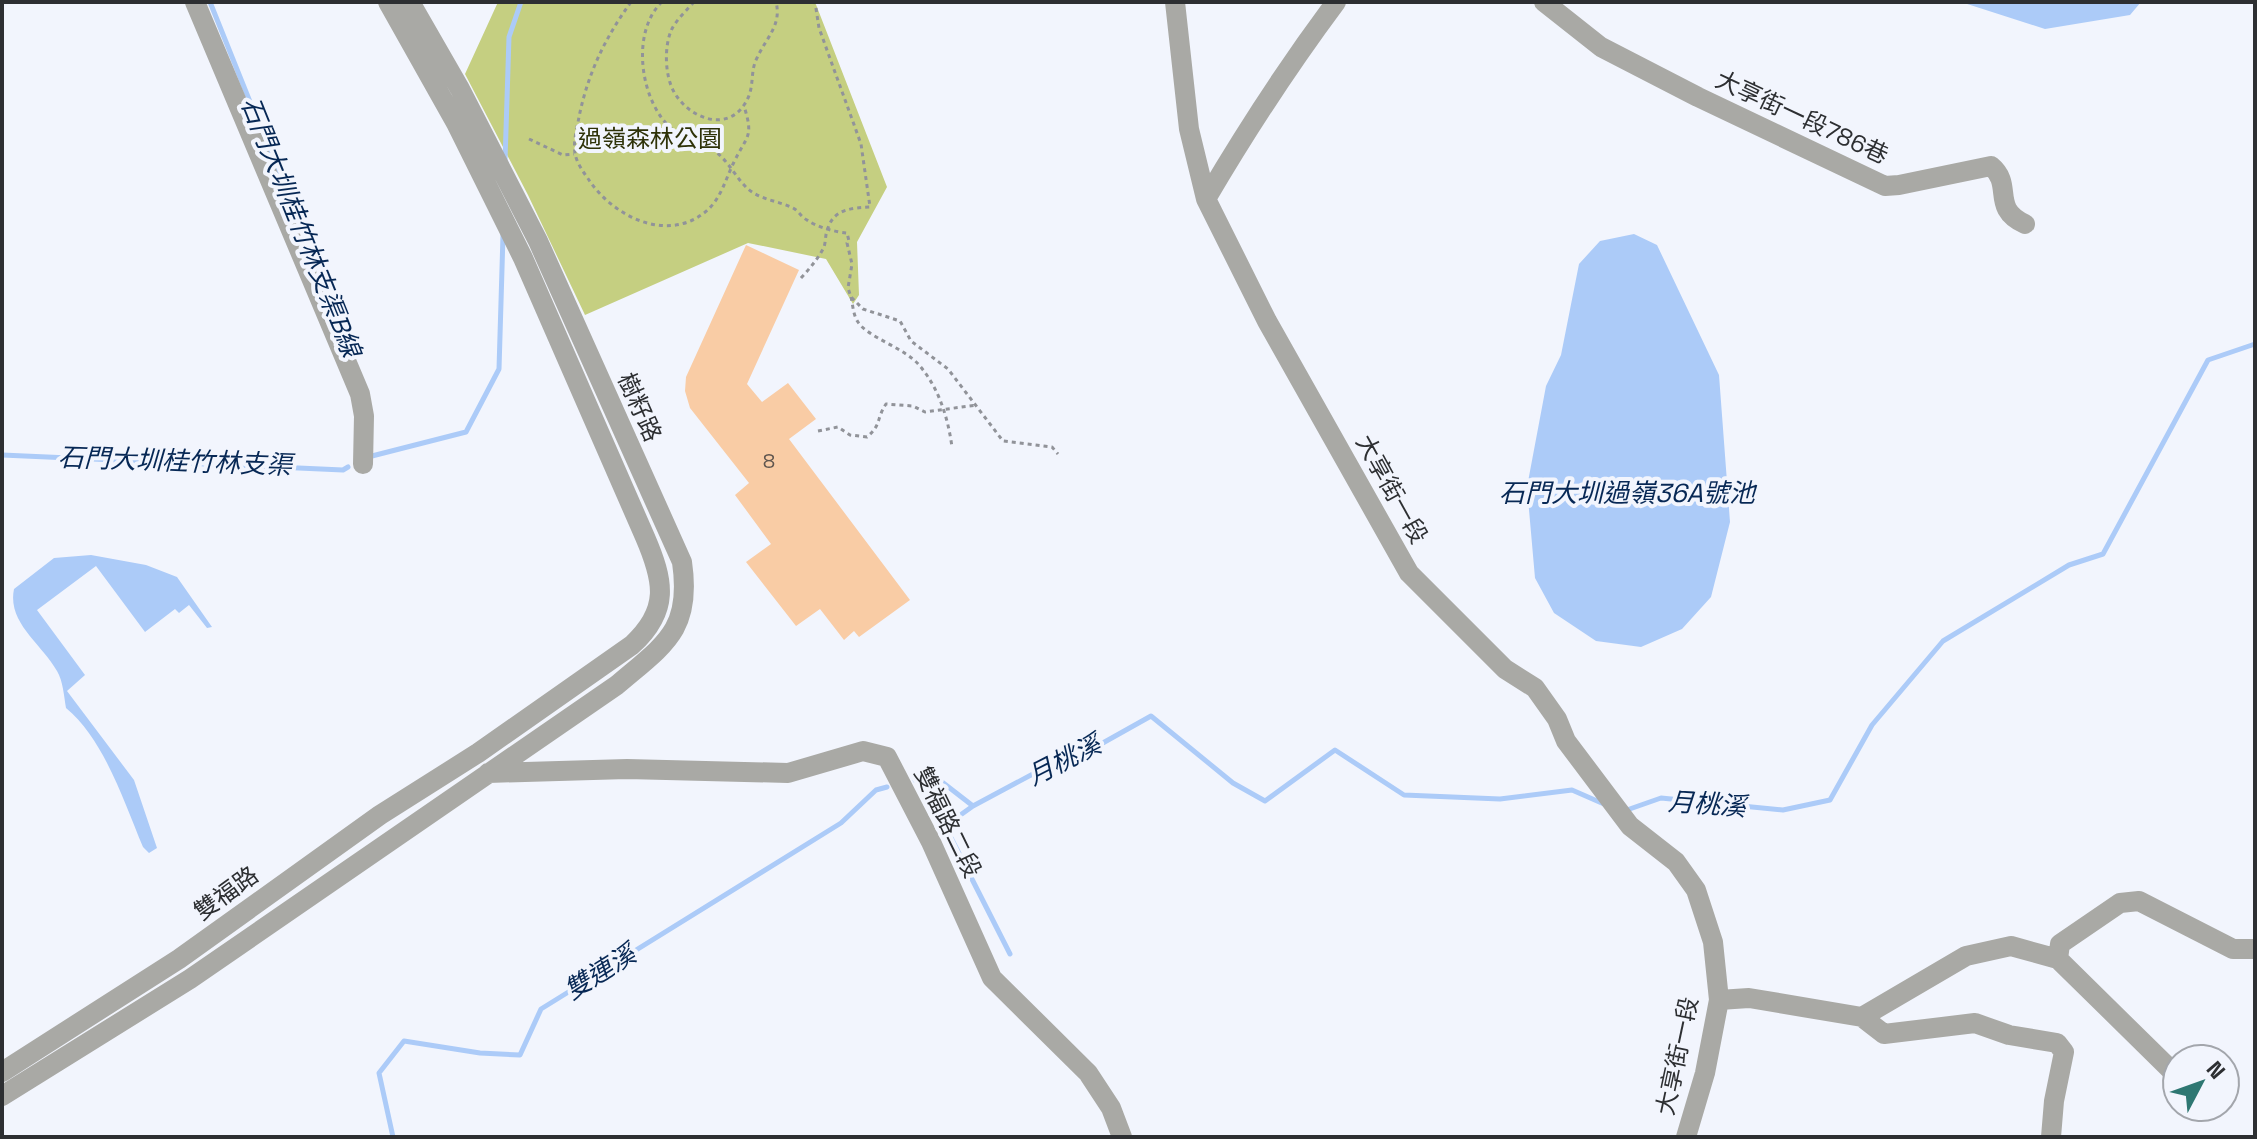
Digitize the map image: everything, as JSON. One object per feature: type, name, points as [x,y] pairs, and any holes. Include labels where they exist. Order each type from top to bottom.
[{"type":"street","points":[[195,2],[360,394],[364,416],[363,464]]},
{"type":"street","name":"樹籽路","points":[[388,2],[456,123],[523,258],[657,564],[662,588],[657,613],[647,631],[632,645],[478,753]]},
{"type":"street","name":"樹籽路","points":[[2,1096],[190,979],[617,685],[670,638],[679,621],[686,591],[682,562],[538,241],[460,89],[410,2]]},
{"type":"street","name":"大享街一段","points":[[1175,2],[1189,129],[1206,199],[1267,321],[1409,573],[1505,669],[1535,688],[1545,699],[1566,741],[1630,826],[1676,862],[1696,890],[1713,942],[1719,1000],[1705,1073],[1686,1137]]},
{"type":"street","points":[[1206,199],[1260,108],[1336,2]]},
{"type":"street","name":"大享街一段786巷","points":[[1544,2],[1601,47],[1885,186],[1991,166],[2000,176],[2006,208],[2012,218],[2025,224]]},
{"type":"street","name":"雙福路二段","points":[[488,773],[627,769],[788,773],[863,751],[887,757],[931,842],[992,978],[1088,1073],[1111,1108],[1122,1137]]},
{"type":"street","points":[[478,753],[488,773]]},
{"type":"street","name":"雙福路","points":[[2,1072],[179,959],[380,815],[478,753]]},
{"type":"street","points":[[2058,959],[2060,944],[2120,903],[2139,901],[2233,949],[2255,949]]},
{"type":"street","points":[[1862,1017],[1966,956],[2011,946],[2058,959],[2161,1060]]},
{"type":"street","points":[[1719,1000],[1749,998],[1862,1017],[1884,1034],[1975,1023],[2009,1035],[2057,1043],[2064,1052],[2054,1101],[2051,1137]]},
{"type":"path","points":[[631,2],[596,59],[576,129],[575,154],[600,196],[624,213],[657,225],[671,225],[706,212],[717,200],[734,161],[749,138],[749,122],[744,106]]},
{"type":"path","points":[[662,2],[649,23],[643,48],[643,72],[649,97],[672,130],[713,149],[749,190],[797,209],[806,220],[847,233],[852,264],[848,288],[856,319],[863,328],[893,344],[919,364],[939,396],[952,447]]},
{"type":"path","points":[[694,2],[671,29],[667,51],[668,75],[675,93],[692,113],[715,121],[732,118],[744,106],[753,89],[754,62],[778,23],[776,2]]},
{"type":"path","points":[[801,278],[825,245],[834,217],[844,209],[870,207],[861,144],[819,28],[815,2]]},
{"type":"path","points":[[529,139],[563,155],[575,154]]},
{"type":"path","points":[[851,297],[863,309],[900,321],[911,341],[948,369],[1003,441],[1052,447],[1058,454]]},
{"type":"path","points":[[818,431],[838,427],[850,435],[867,437],[879,427],[886,404],[913,406],[925,412],[977,405]]},
{"type":"green space","name":"過嶺森林公園","points":[[498,2],[815,2],[887,187],[857,242],[859,295],[853,304],[826,259],[748,243],[585,315],[528,195],[465,74]]},
{"type":"water","points":[[1961,2],[2141,2],[2130,15],[2045,29]]},
{"type":"water","name":"石門大圳過嶺36A號池","points":[[1634,234],[1657,245],[1719,375],[1730,522],[1711,597],[1682,629],[1641,647],[1596,641],[1554,613],[1535,578],[1527,487],[1546,386],[1561,355],[1579,264],[1600,241]]},
{"type":"water","points":[[91,555],[146,565],[177,577],[212,627],[207,628],[189,605],[179,613],[175,609],[145,632],[96,566],[37,610],[85,675],[67,691],[134,780],[157,848],[149,853],[143,847],[102,754],[91,736],[66,708],[59,675],[27,633],[13,601],[14,589],[54,558]]},
{"type":"building","points":[[746,245],[799,270],[747,384],[762,402],[788,383],[816,419],[789,439],[910,600],[859,637],[854,631],[844,640],[820,609],[796,626],[746,562],[771,544],[735,495],[749,483],[690,408],[685,391],[686,377]]},
{"type":"waterway","name":"石門大圳桂竹林支渠B線","points":[[210,2],[301,229]]},
{"type":"waterway","points":[[505,161],[509,37],[521,2]]},
{"type":"waterway","points":[[368,457],[466,432],[499,369],[503,235]]},
{"type":"waterway","name":"月桃溪","points":[[1624,811],[1661,798],[1783,810],[1830,800],[1872,725],[1943,641],[2069,565],[2103,554],[2208,360],[2255,344]]},
{"type":"waterway","name":"石門大圳桂竹林支渠","points":[[2,455],[343,470],[348,467]]},
{"type":"waterway","name":"月桃溪","points":[[1010,954],[945,826],[973,806],[1046,767],[1076,758],[1151,716],[1233,783],[1265,801],[1335,750],[1404,795],[1500,799],[1572,790],[1604,804]]},
{"type":"waterway","name":"雙連溪","points":[[915,780],[933,775],[973,806]]},
{"type":"waterway","name":"雙連溪","points":[[393,1137],[379,1073],[404,1041],[480,1053],[520,1055],[541,1009],[841,823],[876,790],[887,787]]}]
